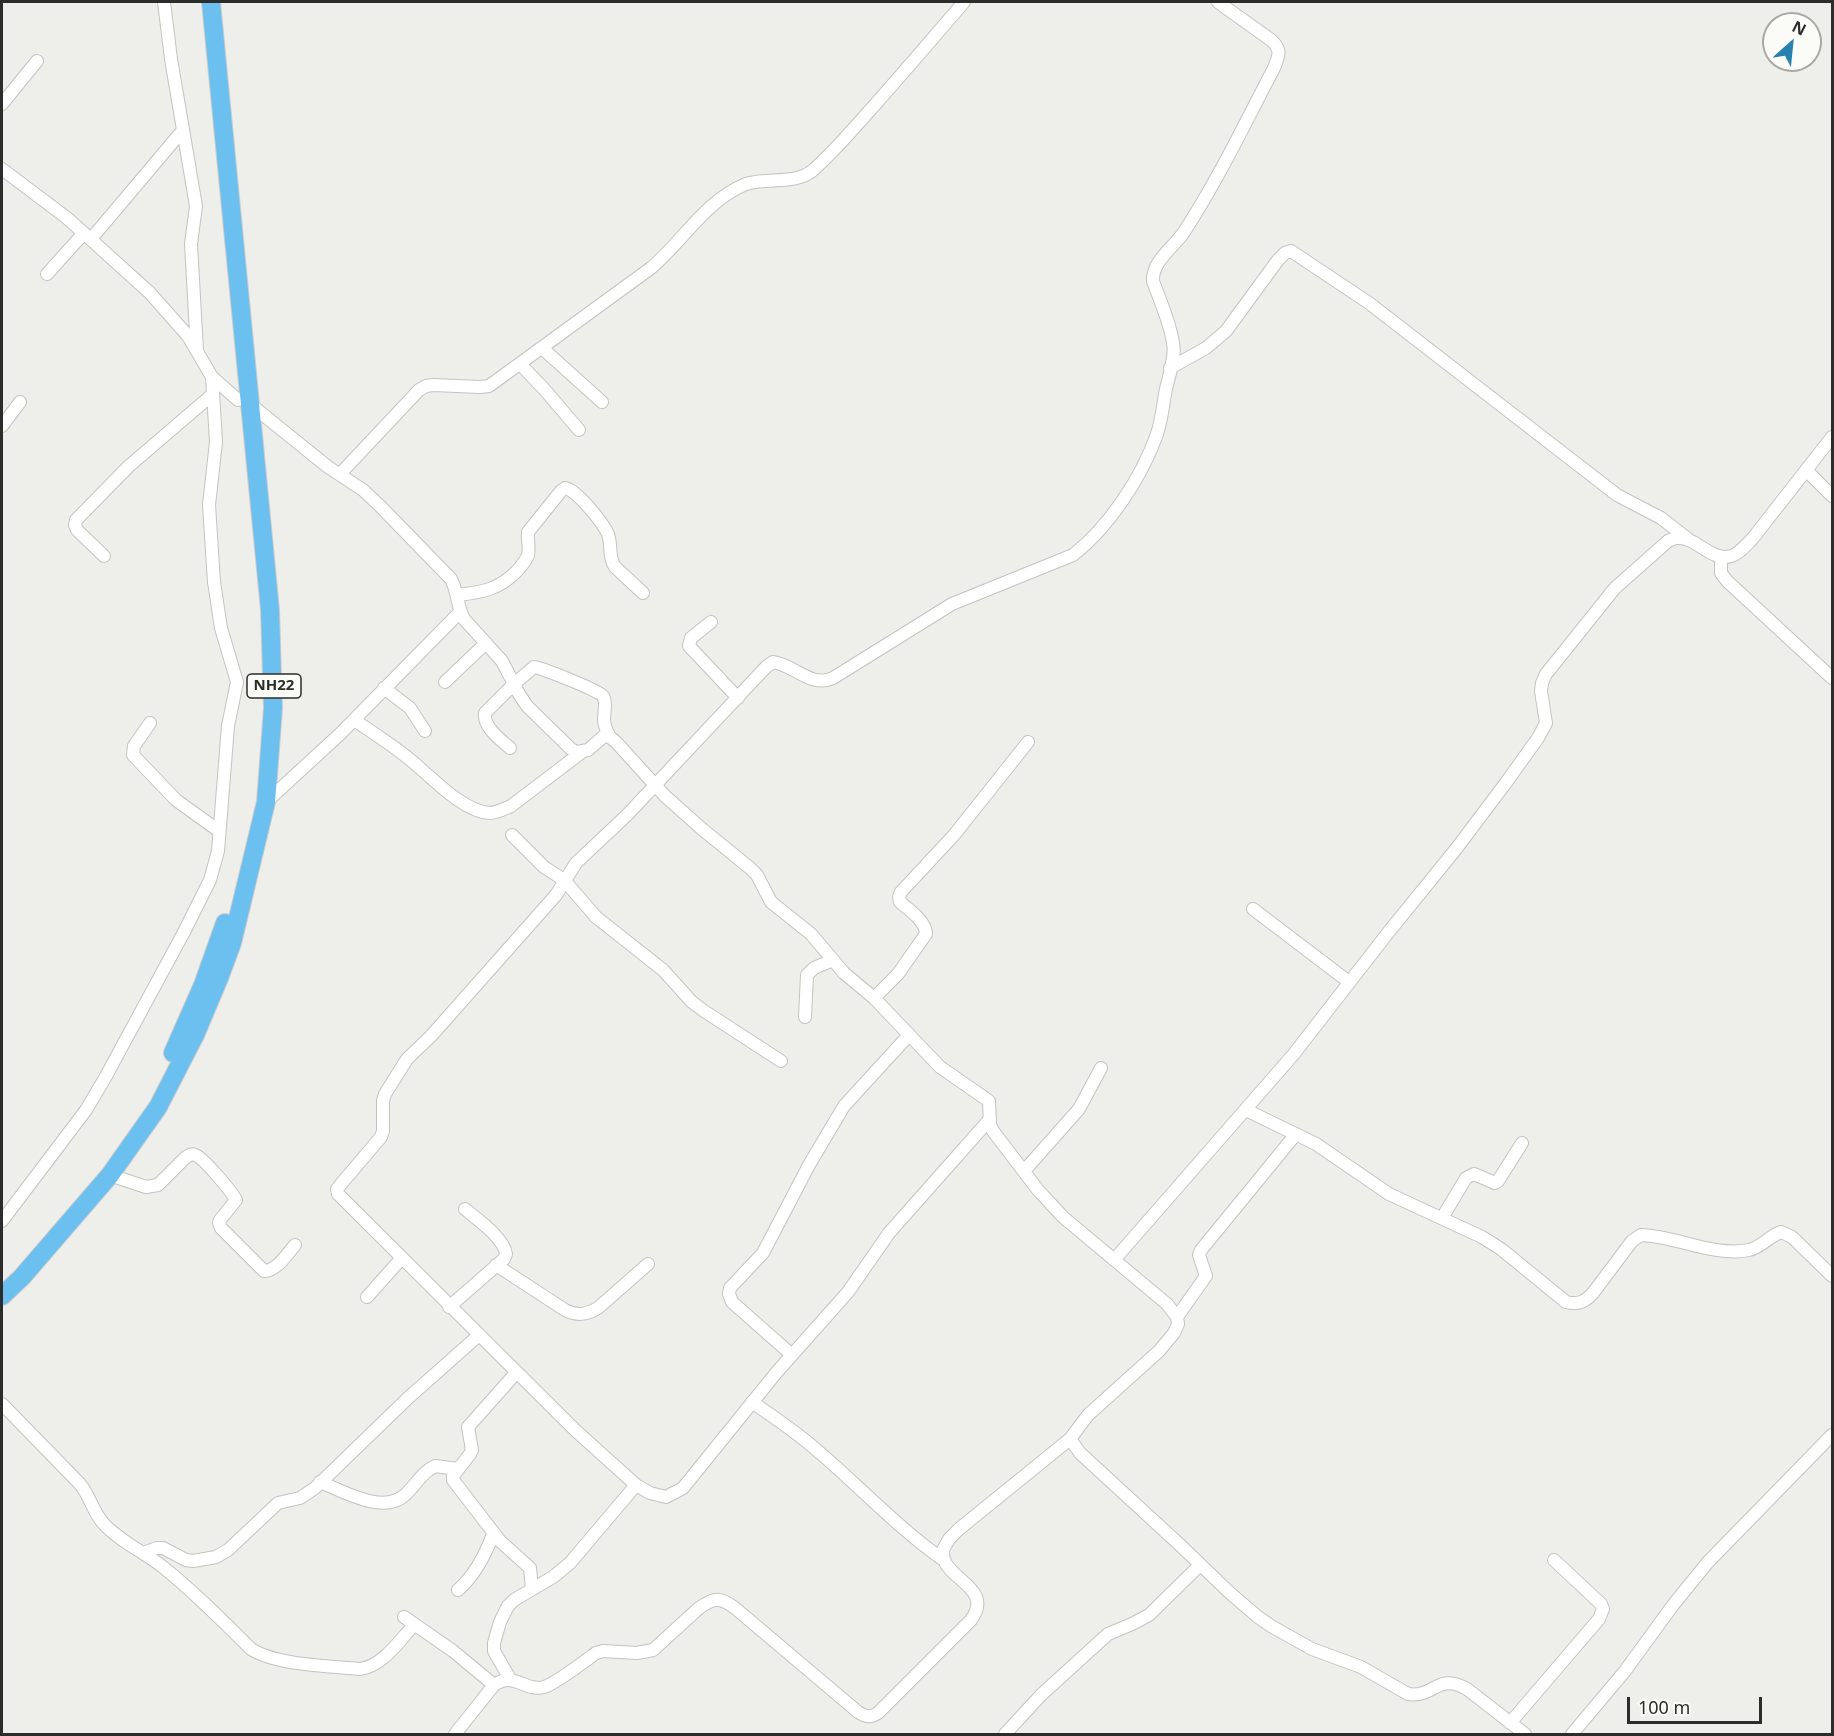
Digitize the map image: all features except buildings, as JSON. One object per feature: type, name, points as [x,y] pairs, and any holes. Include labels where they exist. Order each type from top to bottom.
[{"type":"highway","name":"NH22","points":[[2,1296],[22,1277],[110,1175],[158,1107],[195,1035],[232,943],[266,802],[274,685],[270,610],[199,2]]},
{"type":"highway","name":"NH22","points":[[2,1281],[49,1232],[96,1174],[146,1102],[176,1047],[203,986],[225,925],[237,881],[258,780],[263,704],[259,611],[211,2]]},
{"type":"street","points":[[164,2],[171,59],[196,206],[191,244],[197,351]]},
{"type":"street","points":[[340,474],[419,390],[433,385],[489,386],[651,268],[718,201],[746,184],[773,179],[795,179],[812,171],[848,135],[964,2]]},
{"type":"street","points":[[990,1119],[896,1224],[848,1292],[752,1402],[683,1488],[666,1497],[650,1493],[636,1485],[574,1430],[341,1200],[337,1189],[381,1137],[385,1094],[407,1059],[431,1036],[556,895],[576,863],[627,815],[760,673],[773,662],[781,663],[810,679],[826,681],[958,601],[1073,555],[1107,520],[1146,460],[1158,431],[1170,368],[1173,343],[1153,281],[1153,273],[1160,260],[1178,241],[1197,210],[1274,68],[1279,52],[1271,40],[1218,2]]},
{"type":"street","points":[[2,104],[38,61]]},
{"type":"street","points":[[47,274],[87,236],[183,130]]},
{"type":"street","points":[[2,169],[48,202],[150,293],[184,329],[212,377],[363,490],[405,531],[451,579],[464,620],[502,661],[527,706],[571,749],[582,752]]},
{"type":"street","points":[[1170,368],[1206,348],[1226,331],[1278,260],[1291,251],[1376,308],[1617,495],[1661,518],[1688,540],[1721,557],[1731,556],[1753,538],[1833,437]]},
{"type":"street","points":[[542,348],[602,402]]},
{"type":"street","points":[[520,364],[579,430]]},
{"type":"street","points":[[4,1215],[86,1110],[105,1078],[210,880],[218,851],[228,726],[237,682],[221,628],[214,582],[208,506],[216,442],[212,377]]},
{"type":"street","points":[[104,556],[77,530],[76,520],[129,466],[213,394]]},
{"type":"street","points":[[2,426],[20,402]]},
{"type":"street","points":[[1807,471],[1833,495]]},
{"type":"street","points":[[457,595],[493,589],[511,577],[529,552],[528,532],[565,488],[577,494],[605,529],[609,536],[612,563],[615,567],[644,593]]},
{"type":"street","points":[[1114,1260],[1293,1055],[1456,849],[1538,738],[1546,723],[1541,691],[1546,674],[1611,592],[1668,541],[1677,537],[1688,540]]},
{"type":"street","points":[[1721,557],[1721,573],[1727,581],[1833,678]]},
{"type":"street","points":[[266,802],[354,720],[460,612]]},
{"type":"street","points":[[711,622],[691,638],[690,646],[738,698]]},
{"type":"street","points":[[445,682],[486,643]]},
{"type":"street","points":[[510,748],[487,725],[484,719],[485,713],[534,667],[598,691],[605,700],[604,720],[610,737],[654,786],[750,868],[757,875],[771,902],[811,934],[844,973],[874,998],[948,1074],[989,1101],[993,1131],[1045,1198],[1064,1218],[1167,1304],[1177,1317],[1178,1324],[1164,1346],[1088,1415],[1070,1439],[949,1539],[943,1550],[945,1562]]},
{"type":"street","points":[[384,688],[410,708],[425,731]]},
{"type":"street","points":[[354,720],[407,757],[451,794],[477,810],[490,813],[511,806],[582,752],[588,750],[599,739],[604,736],[610,737]]},
{"type":"street","points":[[150,723],[134,746],[133,754],[176,800],[219,831]]},
{"type":"street","points":[[874,998],[898,975],[926,934],[923,924],[900,902],[901,892],[954,835],[1028,742]]},
{"type":"street","points":[[512,835],[544,867],[564,880],[596,917],[663,970],[692,1002],[781,1061]]},
{"type":"street","points":[[1253,909],[1349,982]]},
{"type":"street","points":[[805,1017],[807,975],[814,968],[833,960]]},
{"type":"street","points":[[792,1355],[732,1302],[729,1294],[730,1288],[764,1253],[809,1165],[844,1106],[909,1035]]},
{"type":"street","points":[[1024,1171],[1079,1109],[1101,1068]]},
{"type":"street","points":[[1246,1110],[1328,1151],[1389,1194],[1471,1231],[1501,1249],[1561,1299],[1571,1304],[1578,1304],[1586,1300],[1632,1241],[1641,1235],[1740,1251],[1756,1248],[1781,1232],[1792,1237],[1833,1276]]},
{"type":"street","points":[[1177,1317],[1206,1276],[1199,1255],[1201,1250],[1296,1134]]},
{"type":"street","points":[[1442,1218],[1467,1178],[1474,1174],[1495,1183],[1522,1143]]},
{"type":"street","points":[[110,1175],[146,1187],[153,1187],[158,1185],[186,1157],[191,1154],[196,1155],[214,1172],[236,1200],[220,1220],[221,1228],[264,1271],[268,1272],[275,1268],[295,1245]]},
{"type":"street","points":[[449,1307],[506,1254],[504,1245],[465,1209]]},
{"type":"street","points":[[367,1297],[401,1259]]},
{"type":"street","points":[[496,1265],[565,1310],[577,1315],[590,1313],[598,1308],[648,1264]]},
{"type":"street","points":[[143,1553],[163,1548],[186,1560],[193,1561],[216,1557],[228,1550],[278,1503],[300,1498],[320,1482],[478,1336]]},
{"type":"street","points":[[516,1373],[468,1427],[472,1450],[453,1476],[455,1485],[494,1534],[530,1568],[532,1589]]},
{"type":"street","points":[[455,1734],[494,1685],[502,1680],[510,1679],[529,1686],[544,1687],[596,1653],[603,1651],[637,1653],[653,1650],[699,1608],[717,1599],[735,1608],[858,1712],[871,1717],[878,1713],[972,1620],[977,1612],[978,1602],[973,1592],[945,1562],[908,1533],[812,1446],[752,1402]]},
{"type":"street","points":[[2,1404],[85,1490],[98,1516],[112,1531],[174,1576],[260,1655],[269,1658],[366,1668],[380,1660],[409,1621],[453,1651],[494,1685]]},
{"type":"street","points":[[1572,1734],[1625,1671],[1708,1562],[1833,1435]]},
{"type":"street","points":[[1070,1439],[1080,1453],[1230,1593],[1271,1626],[1311,1649],[1361,1667],[1408,1694],[1416,1695],[1441,1684],[1456,1683],[1525,1734]]},
{"type":"street","points":[[320,1482],[371,1502],[383,1503],[397,1501],[435,1466],[458,1468]]},
{"type":"street","points":[[510,1679],[494,1651],[500,1622],[508,1605],[553,1577],[570,1563],[636,1485]]},
{"type":"street","points":[[458,1590],[476,1570],[494,1534]]},
{"type":"street","points":[[1510,1723],[1602,1614],[1601,1604],[1554,1560]]},
{"type":"street","points":[[1005,1734],[1041,1695],[1108,1634],[1149,1614],[1200,1564]]}]
